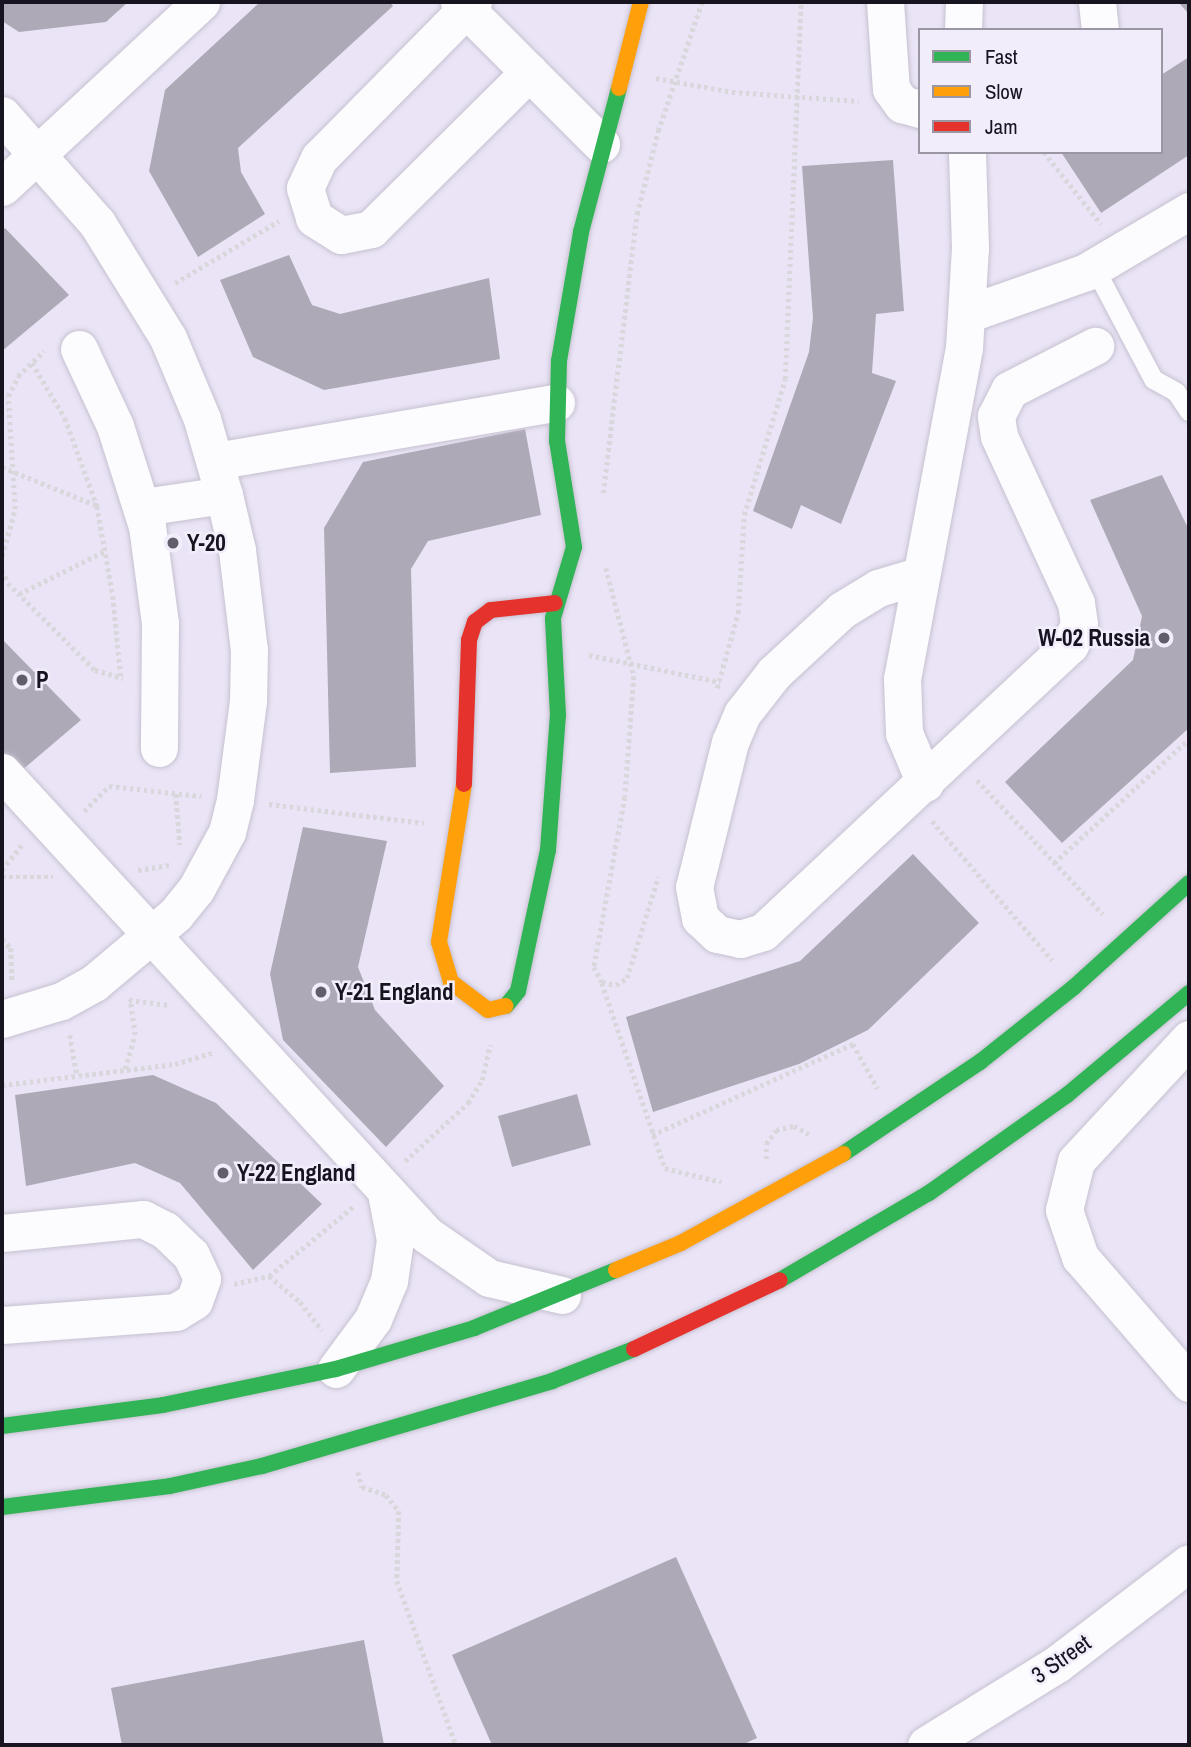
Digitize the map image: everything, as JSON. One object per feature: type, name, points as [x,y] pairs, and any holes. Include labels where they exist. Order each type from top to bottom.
[{"type":"street","points":[[2,187],[201,2]]},
{"type":"street","points":[[555,603],[491,610],[475,622],[469,640],[464,786],[441,927],[440,956],[460,993],[479,1007],[498,1010],[514,999],[518,990],[548,850],[557,742],[555,603],[574,547],[561,479],[556,403],[581,232],[601,144],[641,2]]},
{"type":"street","points":[[885,2],[889,84],[911,106]]},
{"type":"street","points":[[963,28],[964,2]]},
{"type":"street","points":[[1097,2],[1100,28]]},
{"type":"street","points":[[529,72],[371,229],[356,234],[326,229],[307,205],[305,188],[320,158],[466,4],[601,144]]},
{"type":"street","points":[[2,115],[97,223],[147,300],[186,378],[220,478],[245,600],[248,688],[244,751],[227,832],[214,861],[183,906],[94,983],[61,1001],[7,1018]]},
{"type":"street","points":[[918,790],[901,707],[918,576],[967,314],[967,154]]},
{"type":"street","points":[[967,314],[1109,260],[1189,211]]},
{"type":"street","points":[[918,576],[859,598],[759,690],[730,743],[694,887],[695,908],[707,927],[740,939],[763,932],[954,756],[1076,635],[1076,603],[999,436],[996,416],[1009,390],[1095,346]]},
{"type":"street","points":[[79,349],[115,426],[145,516],[162,672],[159,748]]},
{"type":"street","points":[[145,516],[220,478],[556,403]]},
{"type":"street","points":[[2,772],[427,1235],[467,1266],[513,1287],[562,1294]]},
{"type":"street","points":[[2,1426],[163,1405],[332,1354],[440,1340],[562,1294],[759,1203],[896,1121],[980,1062],[1074,987],[1189,883]]},
{"type":"street","points":[[2,1507],[170,1486],[262,1466],[552,1381],[631,1350],[783,1278],[929,1193],[1067,1095],[1189,993]]},
{"type":"street","points":[[1189,1039],[1076,1161],[1064,1210],[1080,1257],[1189,1383]]},
{"type":"street","points":[[332,1354],[373,1319],[389,1281],[395,1240],[382,1189]]},
{"type":"street","points":[[2,1233],[143,1219],[165,1230],[191,1255],[199,1266],[200,1291],[194,1301],[176,1312],[2,1325]]},
{"type":"street","name":"3 Street","points":[[926,1745],[1057,1664],[1189,1563]]},
{"type":"lane","points":[[1109,260],[1153,379],[1177,392],[1189,411]]},
{"type":"path","points":[[602,503],[637,214],[658,131],[702,2]]},
{"type":"path","points":[[715,693],[738,614],[744,515],[785,379],[801,2]]},
{"type":"path","points":[[622,69],[676,83],[796,97],[911,106]]},
{"type":"path","points":[[1045,154],[1109,260]]},
{"type":"path","points":[[147,300],[307,205]]},
{"type":"path","points":[[2,556],[15,509],[8,396],[32,363],[68,328],[79,349]]},
{"type":"path","points":[[32,363],[65,418],[97,506],[121,678]]},
{"type":"path","points":[[2,467],[97,506],[145,516]]},
{"type":"path","points":[[19,594],[105,551]]},
{"type":"path","points":[[605,559],[633,664],[625,797],[594,967],[602,982],[665,1168],[727,1183],[718,1188]]},
{"type":"path","points":[[2,570],[19,594],[95,670],[121,678],[162,672]]},
{"type":"path","points":[[556,648],[759,690]]},
{"type":"path","points":[[1054,863],[1189,739]]},
{"type":"path","points":[[954,756],[1127,940]]},
{"type":"path","points":[[918,790],[1074,987]]},
{"type":"path","points":[[126,868],[150,871],[181,860],[176,794]]},
{"type":"path","points":[[602,982],[616,985],[626,978],[659,874]]},
{"type":"path","points":[[2,939],[11,948],[7,1018]]},
{"type":"path","points":[[119,1003],[130,999],[157,1001],[176,1011]]},
{"type":"path","points":[[125,1070],[135,1035],[130,999]]},
{"type":"path","points":[[200,1291],[269,1276],[382,1189],[476,1092],[498,1010]]},
{"type":"path","points":[[56,1035],[78,1028]]},
{"type":"path","points":[[69,1032],[77,1075]]},
{"type":"path","points":[[2,1085],[189,1061],[211,1053],[242,1036]]},
{"type":"path","points":[[204,1044],[211,1053]]},
{"type":"path","points":[[652,1135],[853,1044],[896,1121]]},
{"type":"path","points":[[766,1160],[766,1144],[776,1130],[794,1126],[809,1135]]},
{"type":"path","points":[[799,1141],[821,1128]]},
{"type":"path","points":[[757,1166],[777,1154]]},
{"type":"path","points":[[269,1276],[300,1302],[332,1354]]},
{"type":"path","points":[[358,1472],[362,1487],[386,1495],[399,1511],[397,1581],[456,1745]]},
{"type":"building","points":[[2,2],[128,2],[106,22],[19,32],[2,21]]},
{"type":"building","points":[[260,2],[390,2],[393,6],[238,148],[241,172],[265,214],[198,257],[149,171],[165,90]]},
{"type":"building","points":[[1178,2],[1189,2],[1189,14]]},
{"type":"building","points":[[1189,57],[1189,155],[1101,213],[1062,154],[1163,154],[1163,74]]},
{"type":"building","points":[[893,160],[904,311],[876,314],[872,373],[896,381],[841,524],[801,505],[792,529],[753,511],[809,352],[813,318],[802,166]]},
{"type":"building","points":[[5,228],[69,295],[2,351],[2,231]]},
{"type":"building","points":[[289,255],[312,305],[340,314],[489,278],[500,359],[324,390],[253,357],[220,280]]},
{"type":"building","points":[[525,429],[541,515],[428,541],[411,569],[416,767],[330,773],[324,528],[363,462]]},
{"type":"building","name":"W-02 Russia","points":[[1162,475],[1189,530],[1189,728],[1062,843],[1005,782],[1133,660],[1142,616],[1090,500]]},
{"type":"building","name":"P","points":[[2,639],[81,720],[21,771],[2,751]]},
{"type":"building","name":"Y-21 England","points":[[303,827],[387,841],[358,967],[375,1010],[444,1086],[386,1147],[283,1040],[270,974]]},
{"type":"building","points":[[913,854],[979,923],[868,1030],[799,1064],[653,1112],[626,1017],[800,961]]},
{"type":"building","name":"Y-22 England","points":[[153,1075],[216,1103],[322,1204],[253,1270],[180,1183],[135,1163],[26,1186],[15,1095]]},
{"type":"building","points":[[577,1094],[591,1145],[512,1167],[498,1116]]},
{"type":"building","points":[[676,1557],[757,1738],[742,1745],[492,1745],[452,1655]]},
{"type":"building","points":[[364,1640],[384,1745],[122,1745],[111,1688]]},
{"type":"traffic: fast","points":[[506,1006],[518,991],[548,850],[558,715],[553,618],[574,547],[557,441],[559,361],[581,232],[619,88]]},
{"type":"traffic: fast","points":[[843,1154],[980,1062],[1074,987],[1189,883]]},
{"type":"traffic: fast","points":[[780,1280],[929,1193],[1067,1095],[1189,993]]},
{"type":"traffic: fast","points":[[2,1426],[163,1405],[336,1369],[474,1328],[616,1270]]},
{"type":"traffic: fast","points":[[2,1507],[170,1486],[262,1466],[552,1381],[634,1349]]},
{"type":"traffic: slow","points":[[619,88],[641,2]]},
{"type":"traffic: slow","points":[[464,784],[439,942],[451,982],[488,1010],[506,1006]]},
{"type":"traffic: slow","points":[[616,1270],[681,1243],[843,1154]]},
{"type":"traffic: jam","points":[[464,784],[469,640],[475,622],[491,610],[555,603]]},
{"type":"traffic: jam","points":[[634,1349],[780,1280]]},
{"type":"place","name":"Y-20","points":[[173,543]]},
{"type":"place","name":"W-02 Russia","points":[[1164,638]]},
{"type":"place","name":"P","points":[[22,680]]},
{"type":"place","name":"Y-21 England","points":[[321,992]]},
{"type":"place","name":"Y-22 England","points":[[223,1173]]}]
